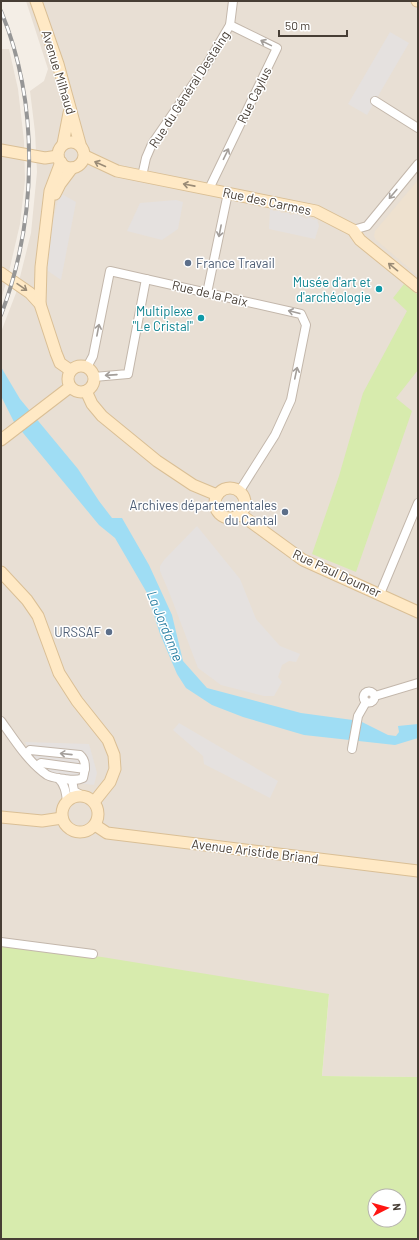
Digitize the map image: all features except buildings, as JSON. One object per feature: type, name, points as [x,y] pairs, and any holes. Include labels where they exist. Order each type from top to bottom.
[{"type":"main road","name":"Avenue Milhaud","points":[[36,1],[58,64],[69,109],[80,144]]},
{"type":"main road","points":[[69,109],[63,144],[60,147],[59,159],[50,191],[41,275],[40,304],[60,363],[72,369]]},
{"type":"main road","points":[[49,207],[60,184],[72,168],[81,164],[85,156],[83,148],[80,144],[72,141],[63,144]]},
{"type":"main road","points":[[1,150],[59,159]]},
{"type":"main road","name":"Rue des Carmes","points":[[85,156],[117,171],[316,211],[353,230],[360,240],[418,287]]},
{"type":"main road","points":[[59,159],[64,166],[72,168]]},
{"type":"main road","points":[[1,273],[30,293],[40,304]]},
{"type":"main road","points":[[41,275],[47,307],[62,351],[72,369]]},
{"type":"main road","points":[[80,365],[87,367],[94,377],[93,384],[86,391],[77,392],[70,387],[67,377],[72,369],[80,365]]},
{"type":"main road","points":[[5,437],[70,387]]},
{"type":"main road","points":[[86,391],[92,404],[102,416],[151,456],[193,485],[217,495]]},
{"type":"main road","points":[[225,489],[235,489],[239,492],[244,500],[244,505],[240,514],[228,518],[221,515],[215,504],[217,495],[225,489]]},
{"type":"main road","name":"Rue Paul Doumer","points":[[240,514],[303,560],[418,612]]},
{"type":"main road","points":[[1,572],[27,600],[38,616],[59,673],[77,701],[108,740],[114,755],[115,769],[110,782],[94,802]]},
{"type":"main road","points":[[83,796],[94,802],[98,813],[95,825],[85,832],[73,831],[68,828],[62,818],[62,812],[67,801],[72,797],[83,796]]},
{"type":"main road","points":[[1,817],[42,821],[62,818]]},
{"type":"main road","name":"Avenue Aristide Briand","points":[[95,825],[107,833],[418,871]]},
{"type":"street","name":"Rue du Général Destaing","points":[[142,176],[146,158],[152,144],[207,64],[230,25],[233,1]]},
{"type":"street","name":"Rue Caylus","points":[[209,189],[277,48],[230,25]]},
{"type":"street","points":[[375,101],[418,128]]},
{"type":"street","points":[[353,230],[367,226],[418,164]]},
{"type":"street","points":[[207,293],[228,193]]},
{"type":"street","name":"Rue de la Paix","points":[[87,367],[93,356],[110,271],[301,314],[306,325],[291,400],[275,435],[239,492]]},
{"type":"street","points":[[94,377],[128,374],[146,279]]},
{"type":"street","points":[[380,594],[418,503]]},
{"type":"street","points":[[352,749],[358,716],[366,702],[373,701],[375,696],[418,683]]},
{"type":"street","points":[[1,721],[26,754],[48,776],[72,780],[83,778],[85,769],[84,758],[80,755],[30,750],[26,754]]},
{"type":"street","points":[[37,766],[41,763],[85,769]]},
{"type":"street","points":[[58,778],[62,781],[65,788],[67,801]]},
{"type":"street","points":[[72,780],[74,791],[83,796]]},
{"type":"street","points":[[1,942],[93,954]]},
{"type":"shaded area","points":[[26,1],[418,1],[418,1077],[322,1076],[329,995],[1,945],[1,332],[16,293],[31,233],[37,172],[35,132],[30,91],[44,81],[48,69]]},
{"type":"shaded area","points":[[390,32],[409,43],[367,115],[348,104]]},
{"type":"shaded area","points":[[1,49],[9,49],[18,89],[24,141],[25,180],[20,224],[1,300]]},
{"type":"shaded area","points":[[418,180],[418,276],[376,240],[374,236],[375,231]]},
{"type":"shaded area","points":[[60,193],[76,202],[61,280],[48,271],[46,259],[48,239]]},
{"type":"shaded area","points":[[176,200],[183,202],[178,229],[162,240],[127,231],[140,203]]},
{"type":"shaded area","points":[[272,209],[273,211],[280,211],[281,213],[289,213],[290,215],[297,214],[306,219],[309,217],[314,220],[317,219],[319,226],[315,239],[269,229],[270,210]]},
{"type":"shaded area","points":[[197,526],[240,579],[256,619],[280,646],[300,654],[296,662],[289,661],[282,665],[278,677],[282,682],[274,696],[264,696],[221,685],[198,668],[160,571],[160,566],[164,560]]},
{"type":"shaded area","points":[[179,723],[278,781],[270,798],[204,764],[203,756],[173,730]]},
{"type":"shaded area","points":[[25,742],[89,744],[97,773],[94,785],[45,779]]},
{"type":"green space","points":[[404,284],[418,295],[418,370],[396,398],[412,411],[356,572],[312,554],[339,476],[363,393],[407,311],[393,298]]},
{"type":"green space","points":[[1,945],[102,957],[329,994],[322,1076],[418,1077],[418,1239],[1,1239]]},
{"type":"water","name":"La Jordanne","points":[[1,367],[20,399],[78,469],[112,518],[122,518],[149,565],[172,615],[183,661],[207,688],[301,713],[360,721],[388,735],[396,736],[399,732],[398,726],[418,724],[418,738],[395,745],[304,735],[243,717],[212,705],[186,688],[177,674],[160,634],[147,593],[115,538],[99,525],[14,422],[1,396]]},
{"type":"railway","points":[[1,11],[14,47],[23,85],[28,124],[29,163],[27,202],[22,241],[13,279],[1,315]]},
{"type":"place","name":"France Travail","points":[[188,263]]},
{"type":"place","name":"Musée d'art et d'archéologie","points":[[379,289]]},
{"type":"place","name":"Multiplexe \"Le Cristal\"","points":[[201,318]]},
{"type":"place","name":"Archives départementales du Cantal","points":[[285,512]]},
{"type":"place","name":"URSSAF","points":[[109,632]]}]
